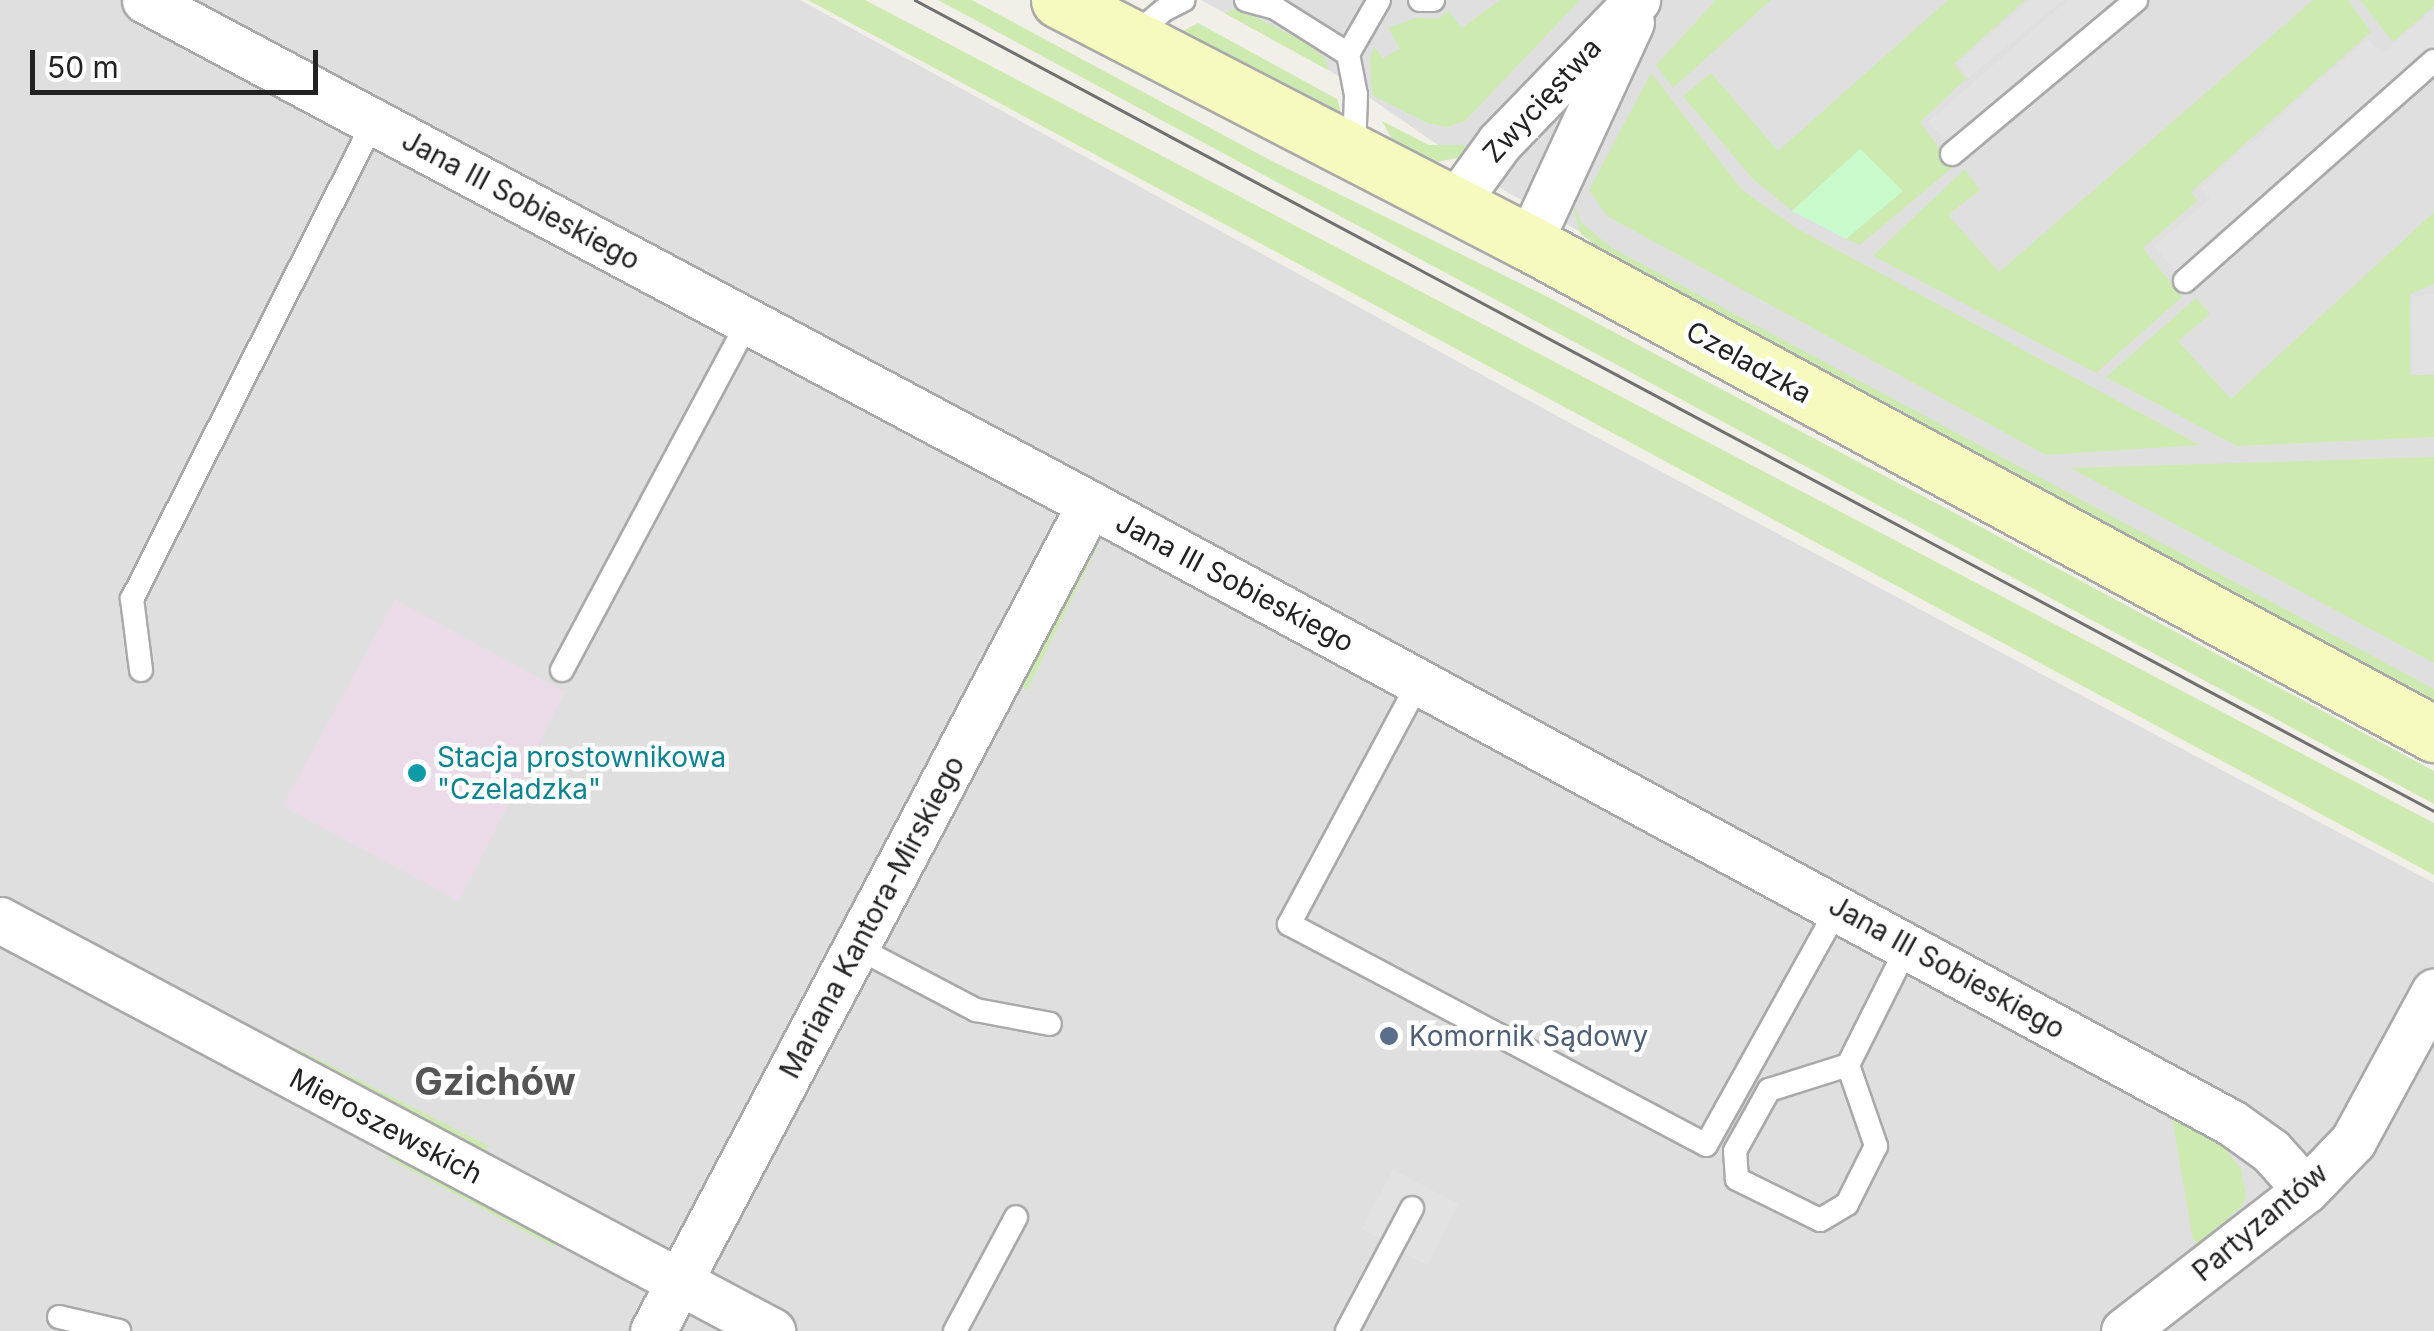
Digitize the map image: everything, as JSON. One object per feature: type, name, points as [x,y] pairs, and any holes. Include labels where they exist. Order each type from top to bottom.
[{"type":"main road","name":"Czeladzka","points":[[1059,0],[1529,242],[2434,734]]},
{"type":"street","name":"Jana III Sobieskiego","points":[[145,0],[1090,504],[2232,1122],[2271,1150],[2306,1190]]},
{"type":"street","name":"Zwycięstwa","points":[[1454,205],[1499,143],[1639,0]]},
{"type":"street","name":"Zwycięstwa","points":[[1529,242],[1639,0]]},
{"type":"street","name":"Mariana Kantora-Mirskiego","points":[[653,1331],[1090,504]]},
{"type":"street","name":"Mieroszewskich","points":[[0,920],[772,1331]]},
{"type":"street","name":"Partyzantów","points":[[2124,1331],[2306,1190],[2353,1141],[2434,992]]},
{"type":"lane","points":[[1131,38],[1164,10],[1184,0]]},
{"type":"lane","points":[[1246,0],[1277,4],[1348,54]]},
{"type":"lane","points":[[1354,155],[1356,95],[1348,54],[1379,0]]},
{"type":"lane","points":[[1420,0],[1434,0]]},
{"type":"lane","points":[[1952,154],[2136,0]]},
{"type":"lane","points":[[2185,281],[2434,61]]},
{"type":"lane","points":[[141,670],[132,598],[374,121]]},
{"type":"lane","points":[[562,670],[748,322]]},
{"type":"lane","points":[[1420,682],[1288,924],[1706,1145],[1838,908]]},
{"type":"lane","points":[[1848,1065],[1769,1090],[1735,1151],[1736,1179],[1820,1220],[1847,1204],[1876,1146],[1848,1065],[1908,945]]},
{"type":"lane","points":[[856,947],[976,1010],[1050,1024]]},
{"type":"lane","points":[[1348,1331],[1412,1208]]},
{"type":"lane","points":[[955,1331],[1016,1216]]},
{"type":"lane","points":[[59,1317],[118,1331]]},
{"type":"shaded area","points":[[0,0],[800,0],[1568,422],[2434,883],[2434,1331],[0,1331]]},
{"type":"shaded area","points":[[1201,0],[2434,0],[2434,694],[1505,191],[1332,72]]},
{"type":"shaded area","points":[[2029,0],[2063,0],[1968,78],[1958,65]]},
{"type":"shaded area","points":[[2068,0],[2128,0],[1955,148],[1928,122]]},
{"type":"shaded area","points":[[2434,10],[2434,51],[2180,276],[2154,246],[2210,199],[2201,188],[2367,39],[2383,53]]},
{"type":"shaded area","points":[[2434,294],[2434,371],[2413,373],[2412,297]]},
{"type":"shaded area","points":[[395,600],[565,692],[459,901],[283,806]]},
{"type":"shaded area","points":[[1393,1170],[1459,1204],[1427,1265],[1362,1229]]},
{"type":"green space","points":[[808,0],[865,0],[2434,823],[2434,875]]},
{"type":"green space","points":[[938,0],[972,0],[1268,159],[1550,298],[1966,519],[2434,771],[2434,804]]},
{"type":"green space","points":[[1500,0],[1580,0],[1465,121],[1446,127],[1427,123],[1372,95],[1370,59],[1374,46],[1383,58],[1400,49],[1388,28],[1415,18],[1438,19],[1448,11],[1462,28]]},
{"type":"green space","points":[[1716,0],[1771,0],[1673,88],[1656,65]]},
{"type":"green space","points":[[1948,0],[2025,0],[1954,64],[1966,79],[1920,122],[1953,167],[1860,245],[1846,239],[1902,191],[1861,150],[1792,211],[1752,178],[1683,96],[1711,73],[1778,151]]},
{"type":"green space","points":[[2313,0],[2348,0],[2371,32],[2191,192],[2197,201],[2143,248],[2182,297],[2096,373],[1873,256],[1965,169],[1980,190],[1948,215],[1999,272]]},
{"type":"green space","points":[[2360,0],[2434,0],[2434,6],[2393,42]]},
{"type":"green space","points":[[1238,8],[1309,44],[1326,60],[1328,70],[1224,13]]},
{"type":"green space","points":[[1198,23],[1337,99],[1343,119],[1181,38],[1181,32]]},
{"type":"green space","points":[[1651,73],[1742,190],[1796,228],[2200,445],[2046,455],[1607,216],[1589,190]]},
{"type":"green space","points":[[1382,121],[1429,145],[1477,145],[1462,157],[1431,163],[1398,150]]},
{"type":"green space","points":[[1860,149],[1903,191],[1846,239],[1792,211]]},
{"type":"green space","points":[[1570,198],[1582,223],[1612,248],[2434,689],[2434,701],[1620,264],[1581,234]]},
{"type":"green space","points":[[2434,212],[2434,284],[2410,294],[2410,375],[2434,375],[2434,437],[2237,446],[2106,377],[2196,298],[2210,314],[2178,341],[2231,399]]},
{"type":"green space","points":[[2434,457],[2434,663],[2070,468]]},
{"type":"green space","points":[[1098,546],[1027,690],[1016,684],[1091,549]]},
{"type":"green space","points":[[296,1048],[489,1146],[479,1158],[292,1058]]},
{"type":"green space","points":[[2172,1116],[2219,1141],[2241,1169],[2246,1194],[2243,1205],[2199,1244],[2193,1240]]},
{"type":"green space","points":[[394,1147],[559,1237],[554,1247],[388,1158]]},
{"type":"tram line","points":[[915,0],[2434,811]]},
{"type":"place","name":"Stacja prostownikowa \"Czeladzka\"","points":[[417,773]]},
{"type":"place","name":"Komornik Sądowy","points":[[1389,1036]]},
{"type":"district","name":"Gzichów","points":[[495,1082]]}]
